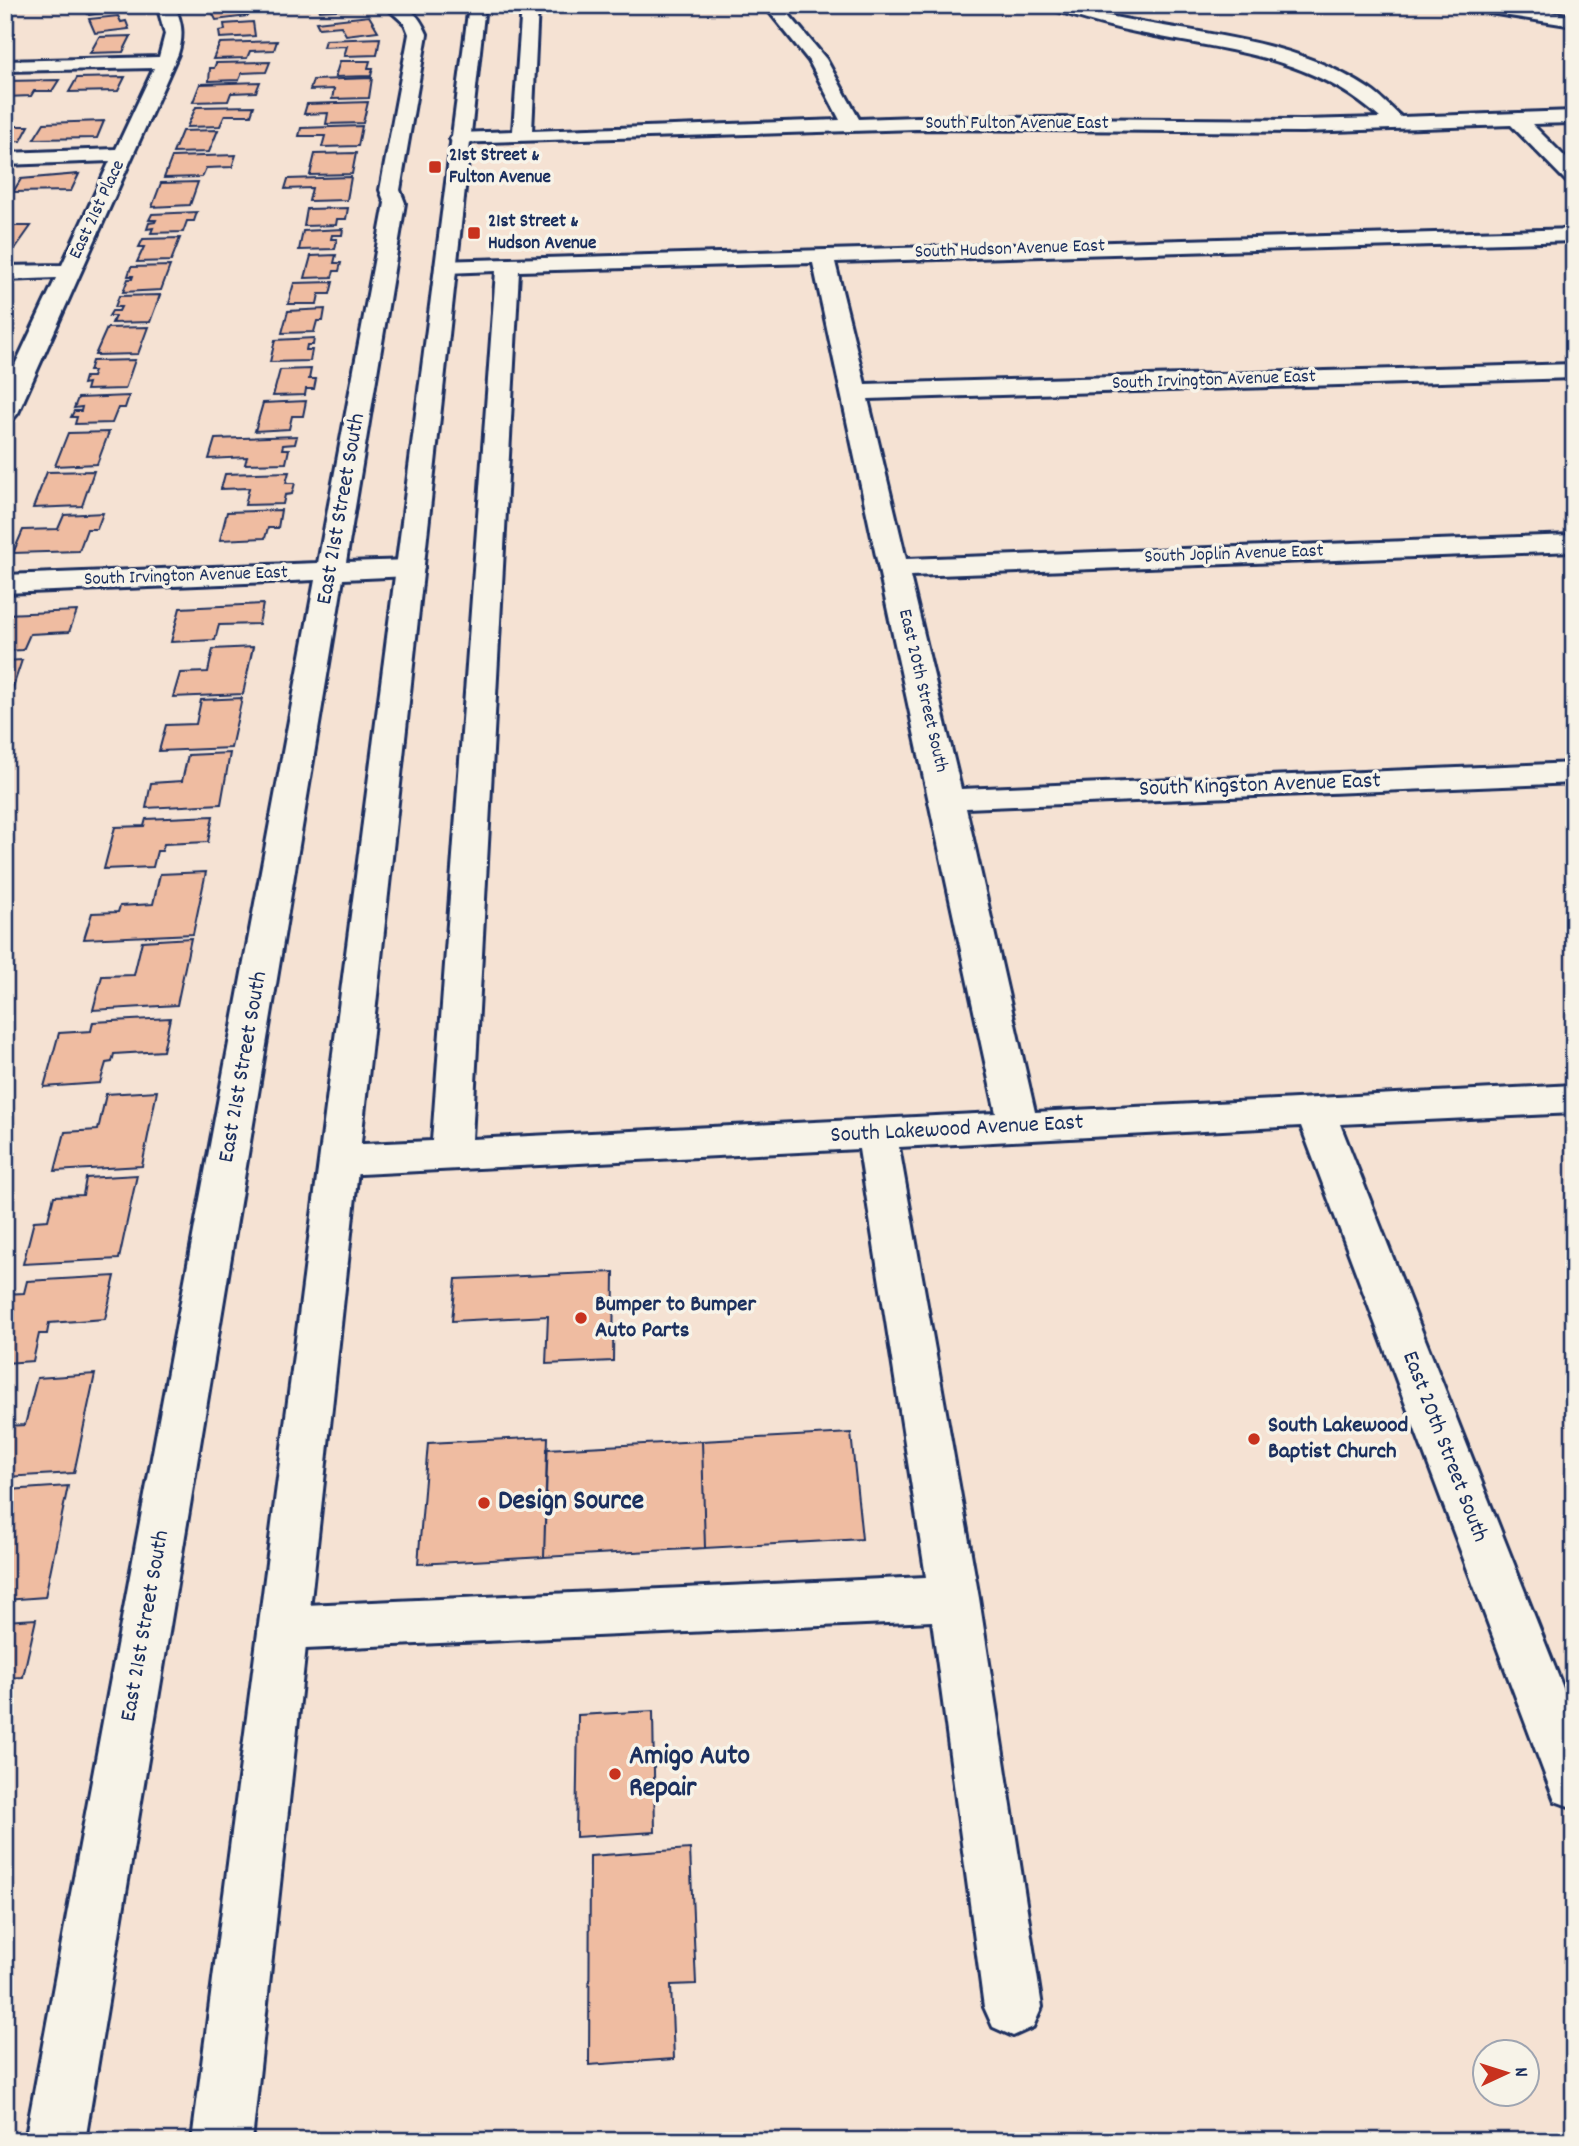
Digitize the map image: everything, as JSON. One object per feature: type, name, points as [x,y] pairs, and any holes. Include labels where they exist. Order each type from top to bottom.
[{"type":"street","name":"East 21st Place","points":[[5,412],[175,40],[173,22],[165,5]]},
{"type":"street","name":"East 21st Street South","points":[[55,2141],[396,202],[390,190],[418,34],[413,22],[392,5]]},
{"type":"street","points":[[222,2141],[477,5]]},
{"type":"street","points":[[522,137],[530,5]]},
{"type":"street","points":[[772,5],[817,59],[853,126]]},
{"type":"street","points":[[1057,5],[1108,21],[1229,44],[1297,61],[1356,88],[1382,107],[1398,124]]},
{"type":"street","points":[[1471,5],[1574,21]]},
{"type":"street","points":[[5,66],[166,62]]},
{"type":"street","name":"South Fulton Avenue East","points":[[460,139],[965,123],[1303,127],[1574,117]]},
{"type":"street","points":[[1517,120],[1574,178]]},
{"type":"street","points":[[5,159],[123,155]]},
{"type":"street","name":"South Hudson Avenue East","points":[[446,266],[1574,235]]},
{"type":"street","name":"East 20th Street South","points":[[823,256],[1019,1127]]},
{"type":"street","points":[[451,1155],[508,264]]},
{"type":"street","points":[[5,273],[70,271]]},
{"type":"street","name":"South Irvington Avenue East","points":[[854,392],[1574,370]]},
{"type":"street","name":"South Joplin Avenue East","points":[[894,568],[1574,543]]},
{"type":"street","name":"South Irvington Avenue East","points":[[5,584],[410,568]]},
{"type":"street","name":"South Kingston Avenue East","points":[[947,799],[1574,773]]},
{"type":"street","name":"South Lakewood Avenue East","points":[[341,1160],[1574,1099]]},
{"type":"street","name":"East 20th Street South","points":[[1315,1111],[1574,1783]]},
{"type":"street","points":[[877,1134],[954,1598],[1013,2007]]},
{"type":"street","points":[[283,1628],[954,1598]]},
{"type":"building","points":[[79,5],[117,5],[121,10],[89,15]]},
{"type":"building","points":[[266,5],[267,8],[245,10],[248,16],[216,20],[209,6]]},
{"type":"building","points":[[318,5],[351,5],[353,9],[320,11]]},
{"type":"building","points":[[118,16],[121,22],[126,21],[129,29],[95,33],[89,19]]},
{"type":"building","points":[[369,16],[378,31],[346,35],[341,26],[319,28],[316,22]]},
{"type":"building","points":[[253,22],[255,36],[220,38],[219,31],[225,30],[224,24]]},
{"type":"building","points":[[131,36],[123,52],[90,53],[99,37]]},
{"type":"building","points":[[380,38],[377,55],[344,56],[347,46],[323,47],[325,40]]},
{"type":"building","points":[[277,41],[274,50],[250,51],[247,58],[213,59],[220,43]]},
{"type":"building","points":[[340,61],[370,61],[368,68],[373,68],[371,76],[335,77]]},
{"type":"building","points":[[270,62],[266,72],[242,73],[239,80],[209,81],[210,68],[214,68],[216,63]]},
{"type":"building","points":[[125,77],[118,91],[69,92],[77,78]]},
{"type":"building","points":[[372,78],[369,98],[332,99],[334,89],[310,90],[313,80]]},
{"type":"building","points":[[59,80],[52,91],[34,91],[31,96],[5,97],[5,81]]},
{"type":"building","points":[[260,82],[256,92],[231,93],[228,101],[193,102],[200,84]]},
{"type":"building","points":[[368,102],[363,123],[326,124],[328,113],[304,114],[307,104]]},
{"type":"building","points":[[254,106],[251,115],[225,115],[220,126],[187,127],[196,107]]},
{"type":"building","points":[[104,121],[97,138],[34,139],[44,123]]},
{"type":"building","points":[[5,126],[29,126],[21,141],[5,142]]},
{"type":"building","points":[[362,126],[358,146],[322,147],[325,136],[299,136],[301,128]]},
{"type":"building","points":[[218,130],[209,152],[173,153],[182,131]]},
{"type":"building","points":[[356,153],[352,174],[310,175],[315,154]]},
{"type":"building","points":[[236,155],[232,167],[206,168],[202,177],[164,178],[172,157]]},
{"type":"building","points":[[79,174],[71,191],[13,192],[21,179]]},
{"type":"building","points":[[351,177],[347,200],[309,201],[312,188],[285,189],[288,179]]},
{"type":"building","points":[[198,182],[190,205],[152,207],[161,183]]},
{"type":"building","points":[[348,208],[346,219],[337,219],[336,225],[304,226],[307,209]]},
{"type":"building","points":[[197,212],[194,221],[187,221],[183,232],[151,233],[153,228],[147,229],[149,223],[156,220],[149,220],[152,214]]},
{"type":"building","points":[[5,226],[31,226],[14,250],[5,251]]},
{"type":"building","points":[[343,229],[342,235],[332,235],[331,239],[337,239],[335,249],[299,250],[303,231]]},
{"type":"building","points":[[180,238],[171,261],[137,262],[144,247],[139,247],[143,239]]},
{"type":"building","points":[[336,255],[334,263],[341,263],[339,271],[334,271],[332,277],[305,278],[311,256]]},
{"type":"building","points":[[170,266],[161,290],[123,292],[128,279],[133,276],[128,276],[131,267]]},
{"type":"building","points":[[333,282],[330,294],[319,294],[317,304],[288,304],[294,283]]},
{"type":"building","points":[[160,295],[150,322],[112,323],[115,316],[109,316],[112,311],[119,311],[121,307],[115,307],[119,296]]},
{"type":"building","points":[[325,309],[323,321],[317,321],[314,332],[282,333],[288,311]]},
{"type":"building","points":[[148,327],[138,354],[95,355],[107,328]]},
{"type":"building","points":[[314,338],[313,345],[307,345],[306,350],[312,350],[310,361],[270,362],[275,340]]},
{"type":"building","points":[[135,360],[125,389],[86,390],[88,383],[83,384],[85,377],[92,377],[94,371],[89,371],[92,361]]},
{"type":"building","points":[[311,369],[309,379],[316,379],[314,389],[306,389],[305,395],[273,396],[280,370]]},
{"type":"building","points":[[129,396],[125,408],[118,408],[112,423],[75,424],[77,417],[71,417],[74,411],[81,411],[82,407],[74,408],[78,398]]},
{"type":"building","points":[[306,401],[303,416],[292,416],[289,429],[255,431],[263,403]]},
{"type":"building","points":[[109,432],[97,464],[55,466],[68,433]]},
{"type":"building","points":[[297,436],[295,444],[283,445],[282,449],[289,449],[286,463],[245,464],[247,457],[209,459],[215,439]]},
{"type":"building","points":[[94,471],[82,506],[33,508],[47,472]]},
{"type":"building","points":[[289,472],[286,483],[295,483],[292,494],[285,495],[283,504],[245,505],[249,488],[221,489],[225,474]]},
{"type":"building","points":[[281,510],[278,528],[268,528],[265,538],[220,540],[227,512]]},
{"type":"building","points":[[103,513],[97,529],[87,529],[79,551],[13,553],[23,530],[58,529],[64,515]]},
{"type":"building","points":[[263,604],[259,624],[219,625],[215,640],[171,642],[180,608]]},
{"type":"building","points":[[77,611],[69,632],[30,634],[23,650],[5,651],[5,614]]},
{"type":"building","points":[[253,647],[243,694],[173,697],[180,673],[208,672],[213,649]]},
{"type":"building","points":[[22,660],[7,705],[5,705],[5,661]]},
{"type":"building","points":[[242,698],[231,748],[159,751],[166,725],[196,724],[201,700]]},
{"type":"building","points":[[230,753],[221,804],[146,808],[151,783],[182,781],[188,755]]},
{"type":"building","points":[[213,816],[208,842],[164,844],[162,851],[157,851],[153,867],[104,869],[115,827],[144,826],[146,819]]},
{"type":"building","points":[[206,872],[193,934],[84,939],[92,913],[118,912],[120,906],[153,904],[160,874]]},
{"type":"building","points":[[191,938],[177,1005],[93,1010],[102,976],[134,975],[142,941]]},
{"type":"building","points":[[170,1018],[163,1051],[114,1054],[112,1062],[106,1063],[100,1083],[44,1087],[59,1033],[91,1031],[93,1022]]},
{"type":"building","points":[[157,1091],[142,1166],[55,1171],[65,1132],[98,1130],[106,1094]]},
{"type":"building","points":[[137,1175],[119,1259],[23,1264],[34,1221],[48,1220],[54,1196],[83,1195],[86,1178]]},
{"type":"building","name":"Bumper to Bumper Auto Parts","points":[[614,1272],[613,1361],[546,1364],[548,1316],[452,1321],[456,1279]]},
{"type":"building","points":[[115,1276],[105,1319],[49,1323],[47,1334],[39,1334],[33,1361],[5,1363],[5,1294],[24,1293],[27,1281]]},
{"type":"building","points":[[95,1374],[74,1473],[5,1477],[5,1426],[25,1425],[37,1378]]},
{"type":"building","points":[[851,1433],[862,1539],[705,1548],[702,1441]]},
{"type":"building","name":"Design Source","points":[[548,1437],[544,1557],[418,1564],[428,1443]]},
{"type":"building","points":[[702,1441],[705,1548],[544,1557],[547,1449]]},
{"type":"building","points":[[68,1486],[45,1597],[5,1600],[5,1545],[11,1524],[5,1524],[8,1490]]},
{"type":"building","points":[[36,1619],[23,1677],[5,1678],[5,1621]]},
{"type":"building","name":"Amigo Auto Repair","points":[[653,1711],[655,1832],[576,1837],[578,1715]]},
{"type":"building","points":[[690,1849],[696,1984],[671,1985],[674,2059],[589,2065],[590,1856]]},
{"type":"building","points":[[683,2133],[683,2141],[583,2141]]},
{"type":"place","name":"21st Street & Fulton Avenue","points":[[435,167]]},
{"type":"place","name":"21st Street & Hudson Avenue","points":[[474,233]]},
{"type":"place","name":"Bumper to Bumper Auto Parts","points":[[581,1318]]},
{"type":"place","name":"South Lakewood Baptist Church","points":[[1254,1439]]},
{"type":"place","name":"Design Source","points":[[484,1503]]},
{"type":"place","name":"Amigo Auto Repair","points":[[615,1774]]}]
